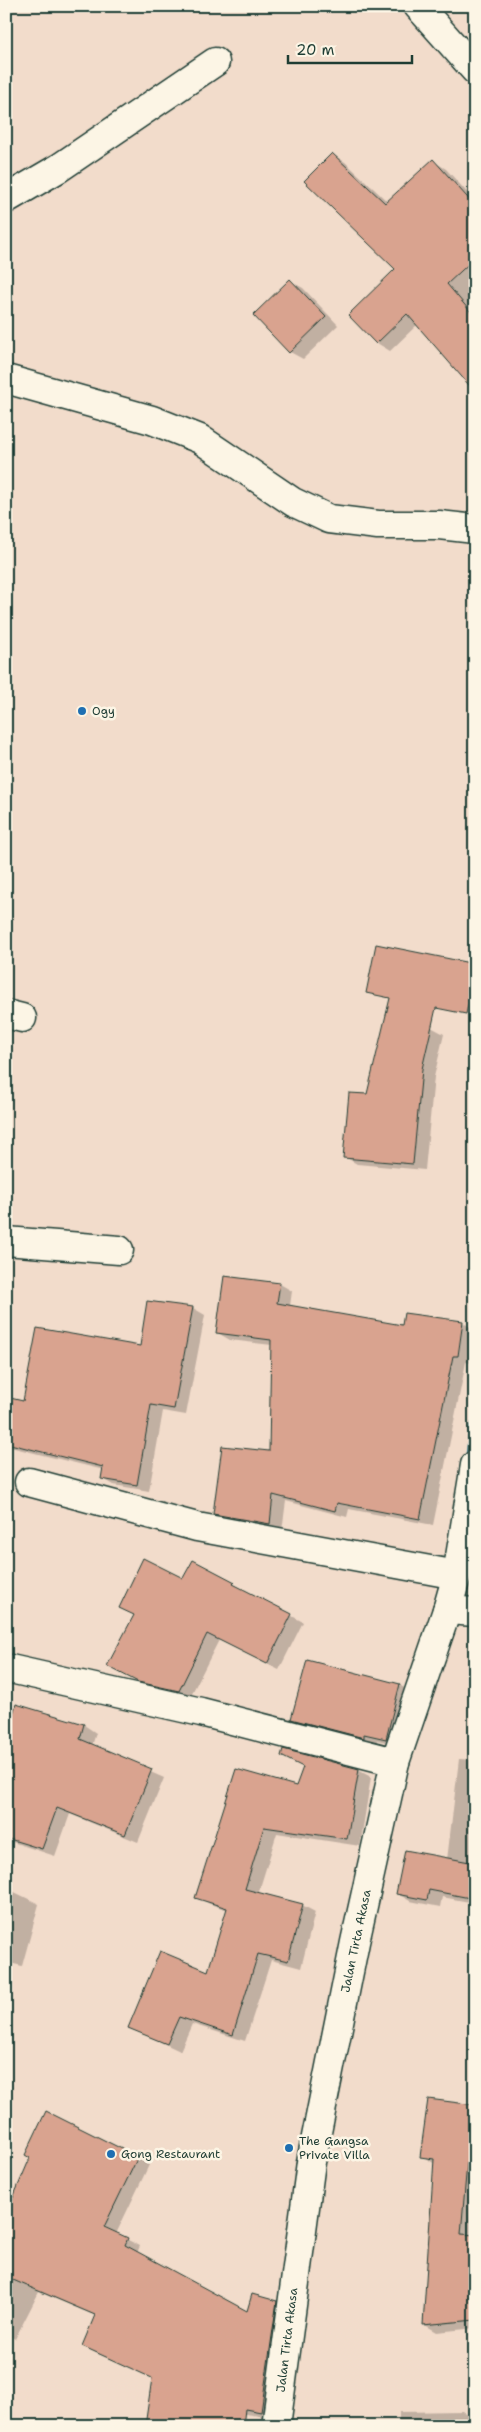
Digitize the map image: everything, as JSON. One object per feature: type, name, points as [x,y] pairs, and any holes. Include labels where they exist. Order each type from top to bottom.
[{"type":"street","points":[[418,6],[475,70]]},
{"type":"street","points":[[6,199],[59,168],[215,62]]},
{"type":"street","points":[[6,378],[152,420],[200,439],[293,502],[329,519],[378,525],[439,525],[475,529]]},
{"type":"street","points":[[6,1241],[119,1250]]},
{"type":"street","name":"Jalan Tirta Akasa","points":[[276,2426],[311,2162],[355,1942],[395,1762],[447,1610],[457,1575],[475,1465]]},
{"type":"street","points":[[28,1482],[197,1527],[457,1575]]},
{"type":"street","points":[[447,1610],[475,1612]]},
{"type":"street","points":[[6,1668],[201,1712],[395,1762]]},
{"type":"building","points":[[332,153],[385,203],[433,159],[475,206],[475,258],[447,284],[475,317],[475,392],[407,314],[376,344],[348,315],[395,269],[304,181]]},
{"type":"building","points":[[290,279],[326,317],[289,353],[253,315]]},
{"type":"building","points":[[376,944],[475,964],[475,975],[466,1014],[436,1008],[422,1069],[413,1164],[343,1158],[349,1093],[367,1094],[390,998],[366,993]]},
{"type":"building","points":[[224,1276],[280,1283],[277,1303],[402,1325],[404,1313],[463,1321],[458,1356],[453,1356],[420,1519],[337,1503],[335,1511],[273,1495],[270,1524],[213,1514],[222,1446],[269,1451],[271,1340],[216,1333]]},
{"type":"building","points":[[147,1301],[193,1307],[174,1409],[151,1405],[137,1485],[101,1479],[103,1467],[6,1443],[6,1397],[23,1401],[37,1328],[140,1346]]},
{"type":"building","points":[[143,1558],[183,1578],[193,1560],[235,1582],[233,1584],[292,1614],[267,1664],[207,1634],[179,1691],[138,1682],[107,1666],[134,1615],[119,1608]]},
{"type":"building","points":[[307,1660],[400,1684],[386,1739],[364,1734],[364,1738],[291,1719]]},
{"type":"building","points":[[16,1704],[84,1724],[80,1739],[152,1769],[125,1835],[57,1808],[42,1849],[6,1838],[6,1737]]},
{"type":"building","points":[[283,1749],[359,1769],[347,1839],[264,1827],[245,1889],[303,1904],[288,1961],[258,1954],[233,2035],[179,2017],[167,2044],[128,2028],[160,1951],[208,1971],[227,1908],[195,1898],[236,1769],[296,1786],[303,1767],[281,1756]]},
{"type":"building","points":[[405,1850],[475,1863],[475,1899],[429,1890],[427,1900],[396,1894]]},
{"type":"building","points":[[428,2099],[475,2105],[475,2164],[467,2163],[461,2234],[475,2235],[475,2320],[423,2325],[434,2159],[420,2157]]},
{"type":"building","points":[[46,2111],[138,2157],[104,2227],[128,2238],[125,2245],[247,2311],[252,2294],[277,2301],[261,2412],[245,2409],[243,2426],[145,2426],[152,2378],[82,2346],[95,2315],[6,2277],[6,2214],[30,2158],[25,2155]]},
{"type":"waterway","points":[[470,1467],[475,1427]]},
{"type":"place","name":"Ogy","points":[[82,711]]},
{"type":"place","name":"The Gangsa Private Villa","points":[[289,2148]]},
{"type":"place","name":"Gong Restaurant","points":[[111,2154]]}]
